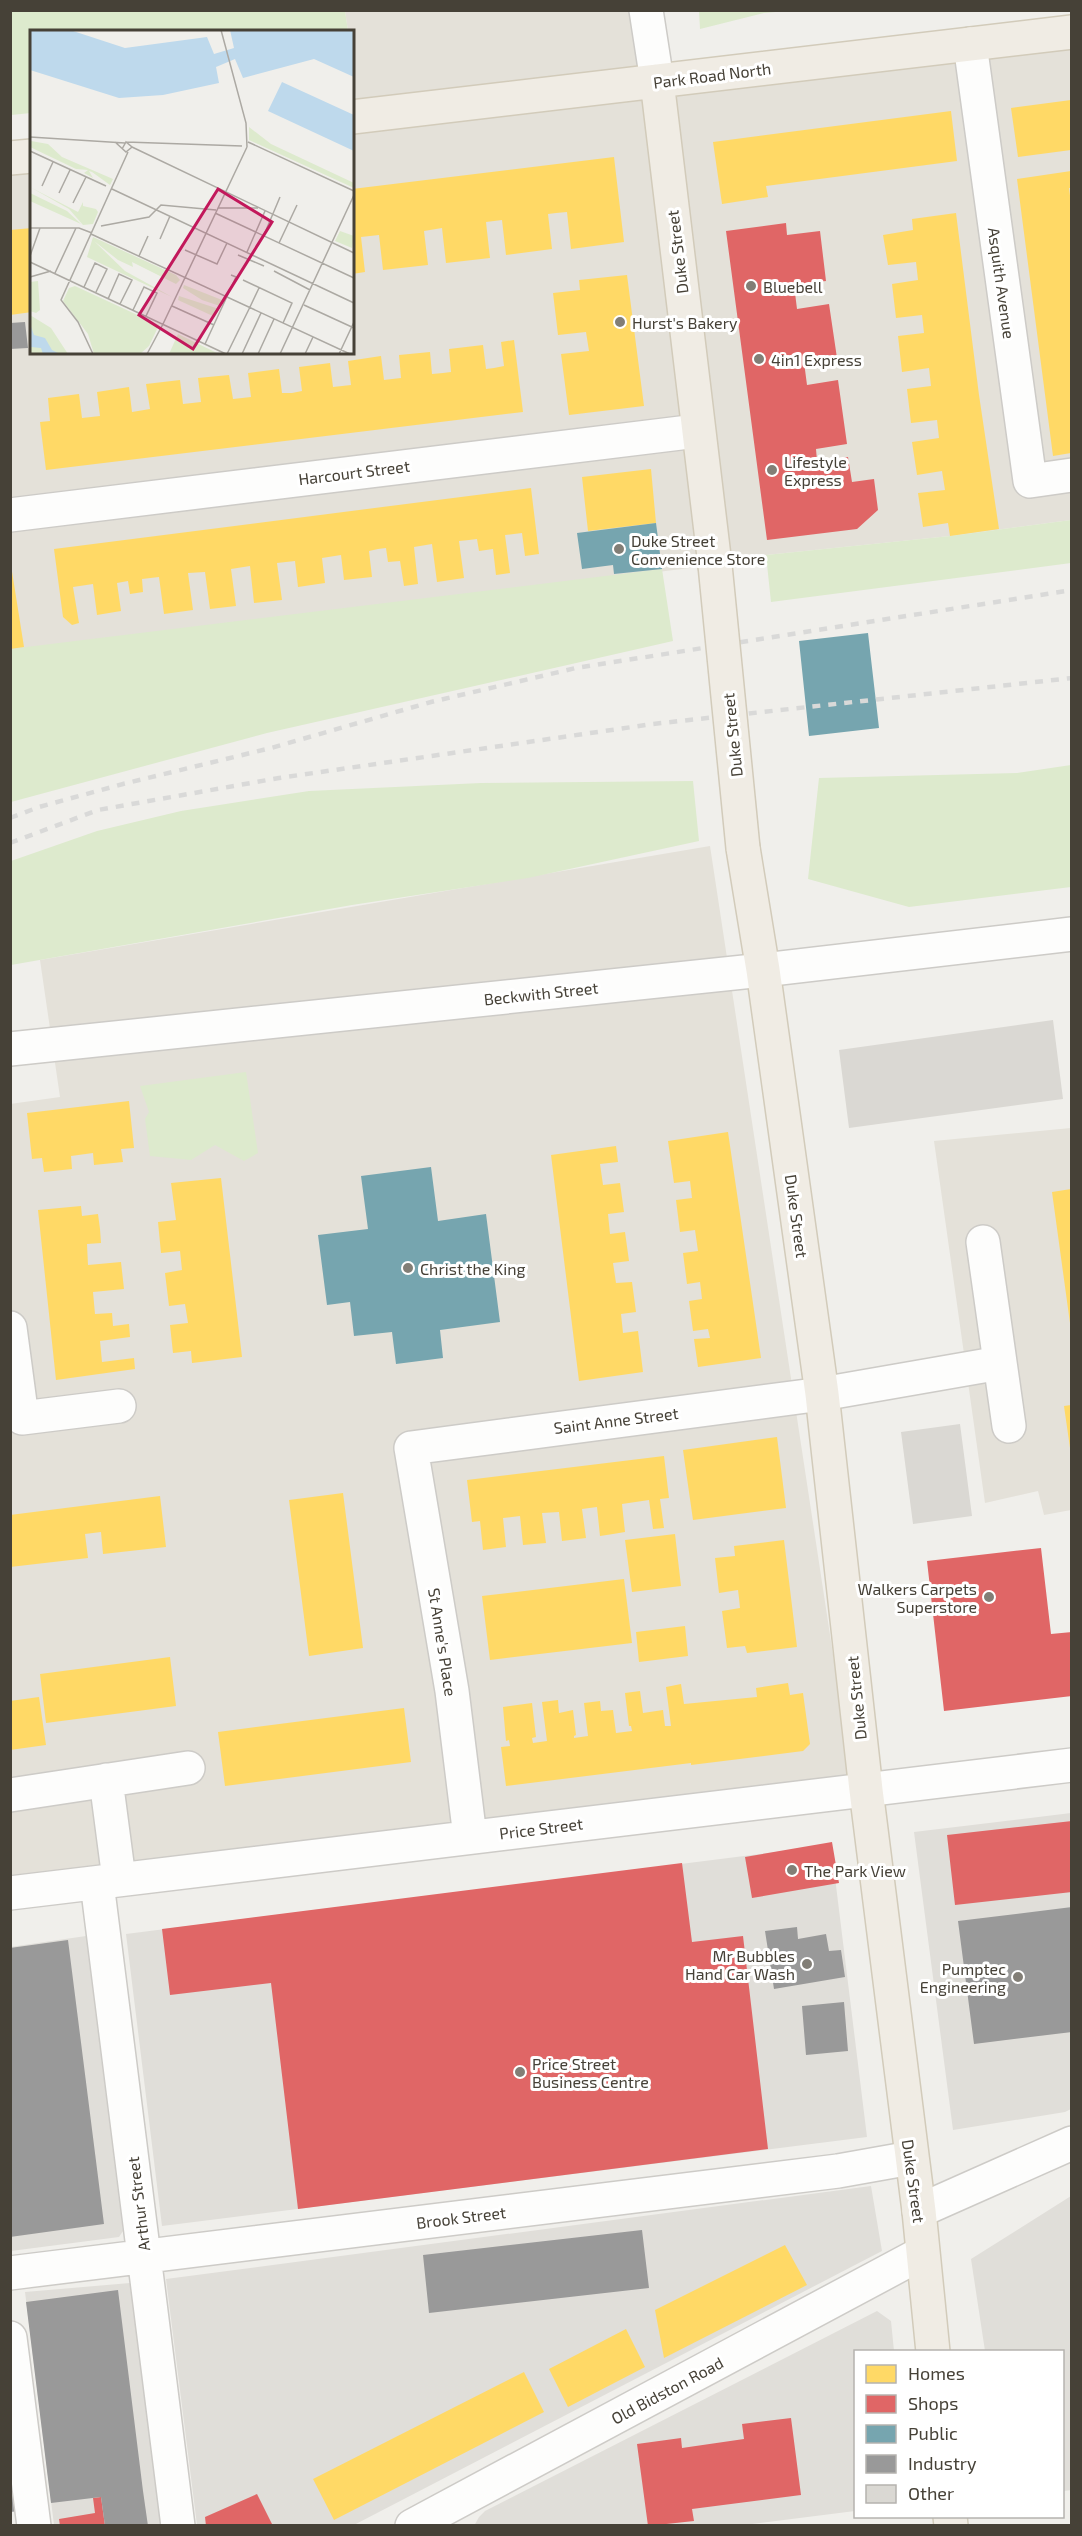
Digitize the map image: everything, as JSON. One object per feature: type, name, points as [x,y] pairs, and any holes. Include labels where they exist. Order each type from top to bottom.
[{"type":"main road","name":"Park Road North","points":[[354,117],[1071,32]]},
{"type":"main road","name":"Duke Street","points":[[657,81],[714,565],[743,848],[763,970],[822,1394],[866,1790],[919,2211],[933,2350]]},
{"type":"main road","points":[[10,158],[30,156]]},
{"type":"street","points":[[646,10],[657,81]]},
{"type":"street","name":"Asquith Avenue","points":[[970,44],[1030,481],[1071,475]]},
{"type":"street","name":"Harcourt Street","points":[[10,515],[697,431]]},
{"type":"street","name":"Beckwith Street","points":[[10,1049],[763,970],[1071,934]]},
{"type":"street","points":[[983,1242],[1009,1426]]},
{"type":"street","points":[[10,1328],[22,1418],[119,1406]]},
{"type":"street","name":"Saint Anne Street","points":[[411,1448],[822,1394],[1000,1363]]},
{"type":"street","name":"St Anne's Place","points":[[411,1448],[452,1691],[470,1837]]},
{"type":"street","name":"Price Street","points":[[10,1893],[1071,1765]]},
{"type":"street","points":[[10,1795],[188,1768]]},
{"type":"street","name":"Arthur Street","points":[[106,1780],[108,1881],[144,2256],[178,2526]]},
{"type":"street","points":[[919,2211],[1071,2143]]},
{"type":"street","name":"Brook Street","points":[[10,2273],[826,2173],[911,2158]]},
{"type":"street","name":"Old Bidston Road","points":[[412,2526],[922,2253]]},
{"type":"street","points":[[10,2338],[34,2526]]},
{"type":"shaded area","points":[[345,11],[644,11],[657,92],[1071,42],[1071,520],[950,536],[766,555],[698,567],[11,652],[10,170],[30,167],[30,354],[354,354],[354,128],[359,127],[354,83],[354,30],[348,30]]},
{"type":"shaded area","points":[[710,846],[853,1786],[11,1888],[10,1104],[60,1097],[40,960]]},
{"type":"shaded area","points":[[1071,1128],[1071,1510],[1044,1515],[1038,1491],[985,1503],[934,1141]]},
{"type":"shaded area","points":[[1071,1813],[1071,2109],[1065,2112],[953,2130],[914,1832]]},
{"type":"shaded area","name":"Price Street Business Centre","points":[[831,1845],[867,2137],[162,2226],[126,1934]]},
{"type":"shaded area","points":[[86,1936],[123,2231],[119,2237],[11,2251],[10,1947]]},
{"type":"shaded area","points":[[871,2186],[882,2251],[352,2526],[197,2525],[166,2279]]},
{"type":"shaded area","points":[[1071,2196],[1072,2490],[1064,2491],[1064,2350],[985,2350],[971,2259]]},
{"type":"shaded area","points":[[130,2283],[161,2525],[54,2525],[25,2292]]},
{"type":"shaded area","points":[[877,2311],[891,2321],[894,2350],[854,2350],[854,2511],[736,2526],[474,2526],[485,2511]]},
{"type":"green space","points":[[699,10],[787,11],[764,13],[700,29]]},
{"type":"green space","points":[[10,11],[345,11],[348,30],[30,30],[30,113],[11,115]]},
{"type":"green space","points":[[1071,520],[1071,563],[771,602],[766,555],[950,536]]},
{"type":"green space","points":[[662,569],[673,641],[267,733],[11,802],[10,649]]},
{"type":"green space","points":[[1071,765],[1071,887],[909,907],[808,879],[819,778],[1017,773]]},
{"type":"green space","points":[[693,781],[699,841],[528,878],[352,905],[11,965],[11,861],[97,831],[181,811],[309,791],[481,783]]},
{"type":"green space","points":[[246,1072],[258,1153],[244,1161],[215,1145],[191,1160],[150,1156],[145,1119],[149,1112],[140,1086]]},
{"type":"building: Homes","points":[[1071,100],[1071,150],[1018,157],[1011,108]]},
{"type":"building: Homes","points":[[951,111],[957,161],[766,186],[768,197],[722,204],[713,142]]},
{"type":"building: Homes","points":[[614,157],[624,242],[571,249],[567,212],[556,213],[548,214],[552,249],[506,255],[502,220],[486,222],[490,258],[446,263],[442,228],[424,231],[428,265],[383,270],[379,235],[361,237],[365,272],[354,274],[354,189]]},
{"type":"building: Homes","points":[[1071,171],[1071,188],[1069,188],[1071,203],[1071,453],[1053,456],[1017,179]]},
{"type":"building: Homes","points":[[956,213],[999,529],[950,536],[948,523],[923,527],[918,493],[945,490],[942,471],[917,475],[912,442],[939,438],[937,420],[911,423],[907,389],[931,386],[929,368],[902,372],[898,336],[924,333],[922,315],[896,318],[892,284],[918,280],[916,262],[888,265],[883,235],[913,230],[912,219]]},
{"type":"building: Homes","points":[[30,228],[30,312],[10,315],[10,230]]},
{"type":"building: Homes","points":[[627,275],[644,406],[569,415],[561,354],[589,351],[586,332],[558,335],[553,293],[580,290],[579,280]]},
{"type":"building: Homes","points":[[514,340],[523,412],[46,470],[40,422],[50,421],[48,398],[79,394],[82,418],[100,416],[97,392],[129,387],[132,412],[150,409],[146,384],[180,380],[183,404],[201,402],[198,378],[229,375],[233,399],[251,397],[248,373],[279,369],[282,393],[292,393],[302,391],[299,367],[330,363],[333,387],[351,385],[348,361],[381,356],[384,380],[401,378],[399,355],[430,352],[432,374],[443,373],[451,372],[449,349],[483,345],[486,369],[504,366],[501,342]]},
{"type":"building: Homes","points":[[651,469],[656,523],[588,531],[582,477]]},
{"type":"building: Homes","points":[[531,488],[539,554],[525,556],[522,533],[505,535],[510,573],[496,575],[493,549],[479,551],[477,539],[459,541],[464,578],[437,582],[432,544],[414,547],[418,584],[404,586],[400,561],[388,562],[386,548],[369,551],[372,577],[344,580],[341,555],[322,558],[325,583],[298,587],[295,561],[277,563],[282,600],[254,603],[250,566],[231,569],[236,606],[210,609],[205,572],[188,573],[193,610],[164,614],[159,577],[142,579],[143,592],[130,594],[128,581],[117,583],[121,611],[97,615],[93,584],[73,587],[79,623],[72,625],[63,617],[54,549]]},
{"type":"building: Homes","points":[[10,559],[24,647],[10,649]]},
{"type":"building: Homes","points":[[129,1101],[134,1148],[121,1149],[123,1162],[94,1165],[93,1153],[71,1156],[72,1169],[44,1172],[42,1158],[32,1159],[27,1113]]},
{"type":"building: Homes","points":[[728,1132],[761,1358],[698,1367],[694,1339],[710,1338],[708,1329],[693,1331],[689,1301],[702,1299],[700,1282],[687,1284],[683,1253],[698,1251],[695,1230],[680,1232],[676,1200],[692,1198],[690,1181],[674,1183],[668,1141]]},
{"type":"building: Homes","points":[[616,1146],[618,1162],[600,1164],[603,1185],[620,1183],[624,1212],[608,1214],[610,1234],[625,1232],[629,1261],[613,1263],[616,1283],[632,1282],[636,1312],[621,1314],[623,1333],[638,1331],[643,1372],[579,1381],[551,1155]]},
{"type":"building: Homes","points":[[221,1178],[242,1357],[192,1363],[191,1351],[173,1353],[170,1325],[188,1323],[185,1304],[169,1306],[165,1273],[182,1270],[180,1251],[161,1253],[158,1222],[176,1220],[171,1183]]},
{"type":"building: Homes","points":[[1071,1189],[1071,1323],[1070,1323],[1052,1192]]},
{"type":"building: Homes","points":[[81,1206],[82,1216],[98,1214],[100,1229],[101,1243],[87,1244],[88,1265],[121,1262],[124,1289],[93,1292],[95,1314],[112,1313],[113,1326],[129,1324],[130,1337],[100,1341],[102,1362],[134,1358],[135,1369],[56,1380],[38,1210]]},
{"type":"building: Homes","points":[[1071,1405],[1071,1448],[1070,1448],[1064,1406]]},
{"type":"building: Homes","points":[[777,1437],[786,1508],[693,1520],[683,1450]]},
{"type":"building: Homes","points":[[664,1456],[669,1498],[660,1499],[664,1528],[653,1529],[649,1500],[622,1504],[625,1532],[600,1536],[597,1507],[582,1509],[586,1538],[562,1541],[559,1512],[542,1513],[546,1543],[523,1545],[520,1516],[503,1518],[506,1547],[483,1550],[480,1521],[472,1522],[467,1480]]},
{"type":"building: Homes","points":[[343,1493],[363,1648],[309,1656],[289,1500]]},
{"type":"building: Homes","points":[[160,1496],[166,1547],[103,1554],[101,1532],[85,1534],[88,1558],[10,1567],[10,1515]]},
{"type":"building: Homes","points":[[675,1534],[681,1586],[632,1592],[625,1540]]},
{"type":"building: Homes","points":[[784,1540],[797,1647],[747,1653],[745,1646],[727,1648],[722,1611],[740,1608],[738,1590],[719,1593],[715,1558],[735,1556],[734,1546]]},
{"type":"building: Homes","points":[[624,1579],[632,1643],[490,1660],[482,1596]]},
{"type":"building: Homes","points":[[685,1626],[688,1656],[639,1662],[636,1632]]},
{"type":"building: Homes","points":[[170,1657],[176,1706],[46,1723],[40,1674]]},
{"type":"building: Homes","points":[[788,1683],[790,1695],[803,1693],[810,1744],[803,1751],[506,1786],[501,1747],[510,1746],[509,1740],[506,1741],[503,1707],[532,1703],[536,1737],[532,1738],[533,1743],[547,1741],[542,1702],[558,1700],[559,1713],[573,1710],[576,1735],[574,1738],[588,1736],[584,1703],[600,1701],[601,1711],[613,1710],[616,1733],[632,1731],[629,1726],[625,1693],[640,1691],[643,1713],[663,1710],[665,1726],[671,1726],[666,1687],[681,1684],[684,1704],[757,1697],[756,1688]]},
{"type":"building: Homes","points":[[39,1697],[46,1745],[10,1750],[10,1701]]},
{"type":"building: Homes","points":[[404,1708],[411,1762],[225,1786],[218,1732]]},
{"type":"building: Homes","points":[[785,2245],[807,2285],[664,2358],[655,2310]]},
{"type":"building: Homes","points":[[626,2329],[645,2367],[568,2407],[549,2369]]},
{"type":"building: Homes","points":[[524,2372],[544,2412],[334,2520],[313,2479]]},
{"type":"building: Shops","points":[[786,223],[787,235],[820,231],[826,281],[794,285],[797,309],[829,304],[837,358],[804,362],[807,385],[838,380],[847,444],[816,449],[817,461],[848,457],[852,482],[874,479],[878,510],[857,529],[767,540],[726,231]]},
{"type":"building: Shops","name":"Walkers Carpets Superstore","points":[[1041,1548],[1051,1634],[1072,1632],[1072,1696],[944,1711],[927,1561]]},
{"type":"building: Shops","points":[[1072,1821],[1072,1892],[955,1905],[947,1835]]},
{"type":"building: Shops","name":"The Park View","points":[[832,1842],[839,1883],[752,1898],[745,1857]]},
{"type":"building: Shops","name":"Price Street Business Centre","points":[[682,1863],[692,1942],[743,1936],[768,2149],[298,2209],[271,1983],[170,1995],[162,1929]]},
{"type":"building: Shops","points":[[791,2418],[801,2495],[692,2509],[694,2521],[648,2526],[637,2444],[681,2438],[682,2448],[744,2439],[742,2424]]},
{"type":"building: Shops","points":[[257,2494],[273,2526],[206,2526],[205,2517]]},
{"type":"building: Shops","points":[[101,2497],[105,2526],[60,2526],[59,2519],[95,2513],[93,2498]]},
{"type":"building: Public","name":"Duke Street Convenience Store","points":[[656,523],[662,569],[614,574],[613,565],[582,569],[577,533]]},
{"type":"building: Public","points":[[868,633],[879,728],[809,736],[799,641]]},
{"type":"building: Public","name":"Christ the King","points":[[431,1167],[438,1221],[486,1214],[500,1322],[440,1330],[443,1358],[396,1364],[392,1332],[354,1336],[350,1302],[327,1305],[318,1235],[368,1229],[361,1176]]},
{"type":"building: Industry","points":[[25,322],[28,348],[10,349],[10,323]]},
{"type":"building: Industry","name":"Pumptec Engineering","points":[[1072,1907],[1072,2032],[974,2044],[958,1921]]},
{"type":"building: Industry","name":"Mr Bubbles Hand Car Wash","points":[[797,1927],[798,1939],[826,1934],[829,1951],[841,1950],[845,1977],[774,1989],[765,1931]]},
{"type":"building: Industry","points":[[68,1940],[104,2224],[10,2237],[10,1948]]},
{"type":"building: Industry","points":[[844,2002],[848,2051],[806,2055],[802,2006]]},
{"type":"building: Industry","points":[[642,2230],[649,2288],[429,2313],[423,2255]]},
{"type":"building: Industry","points":[[118,2290],[148,2526],[105,2526],[101,2497],[51,2503],[26,2302]]},
{"type":"building: Industry","points":[[15,2475],[20,2511],[10,2512],[10,2476]]},
{"type":"building: Other","points":[[1053,1020],[1063,1099],[849,1128],[839,1050]]},
{"type":"building: Other","points":[[960,1424],[972,1516],[913,1524],[901,1432]]},
{"type":"railway","points":[[10,818],[39,807],[271,748],[431,702],[576,668],[1072,590]]},
{"type":"railway","points":[[10,843],[98,810],[279,778],[653,724],[1072,678]]},
{"type":"place","name":"Bluebell","points":[[751,286]]},
{"type":"place","name":"Hurst's Bakery","points":[[620,322]]},
{"type":"place","name":"4in1 Express","points":[[759,359]]},
{"type":"place","name":"Lifestyle Express","points":[[772,470]]},
{"type":"place","name":"Duke Street Convenience Store","points":[[619,549]]},
{"type":"place","name":"Christ the King","points":[[408,1268]]},
{"type":"place","name":"Walkers Carpets Superstore","points":[[989,1597]]},
{"type":"place","name":"The Park View","points":[[792,1870]]},
{"type":"place","name":"Mr Bubbles Hand Car Wash","points":[[807,1964]]},
{"type":"place","name":"Pumptec Engineering","points":[[1018,1977]]},
{"type":"place","name":"Price Street Business Centre","points":[[520,2072]]}]
